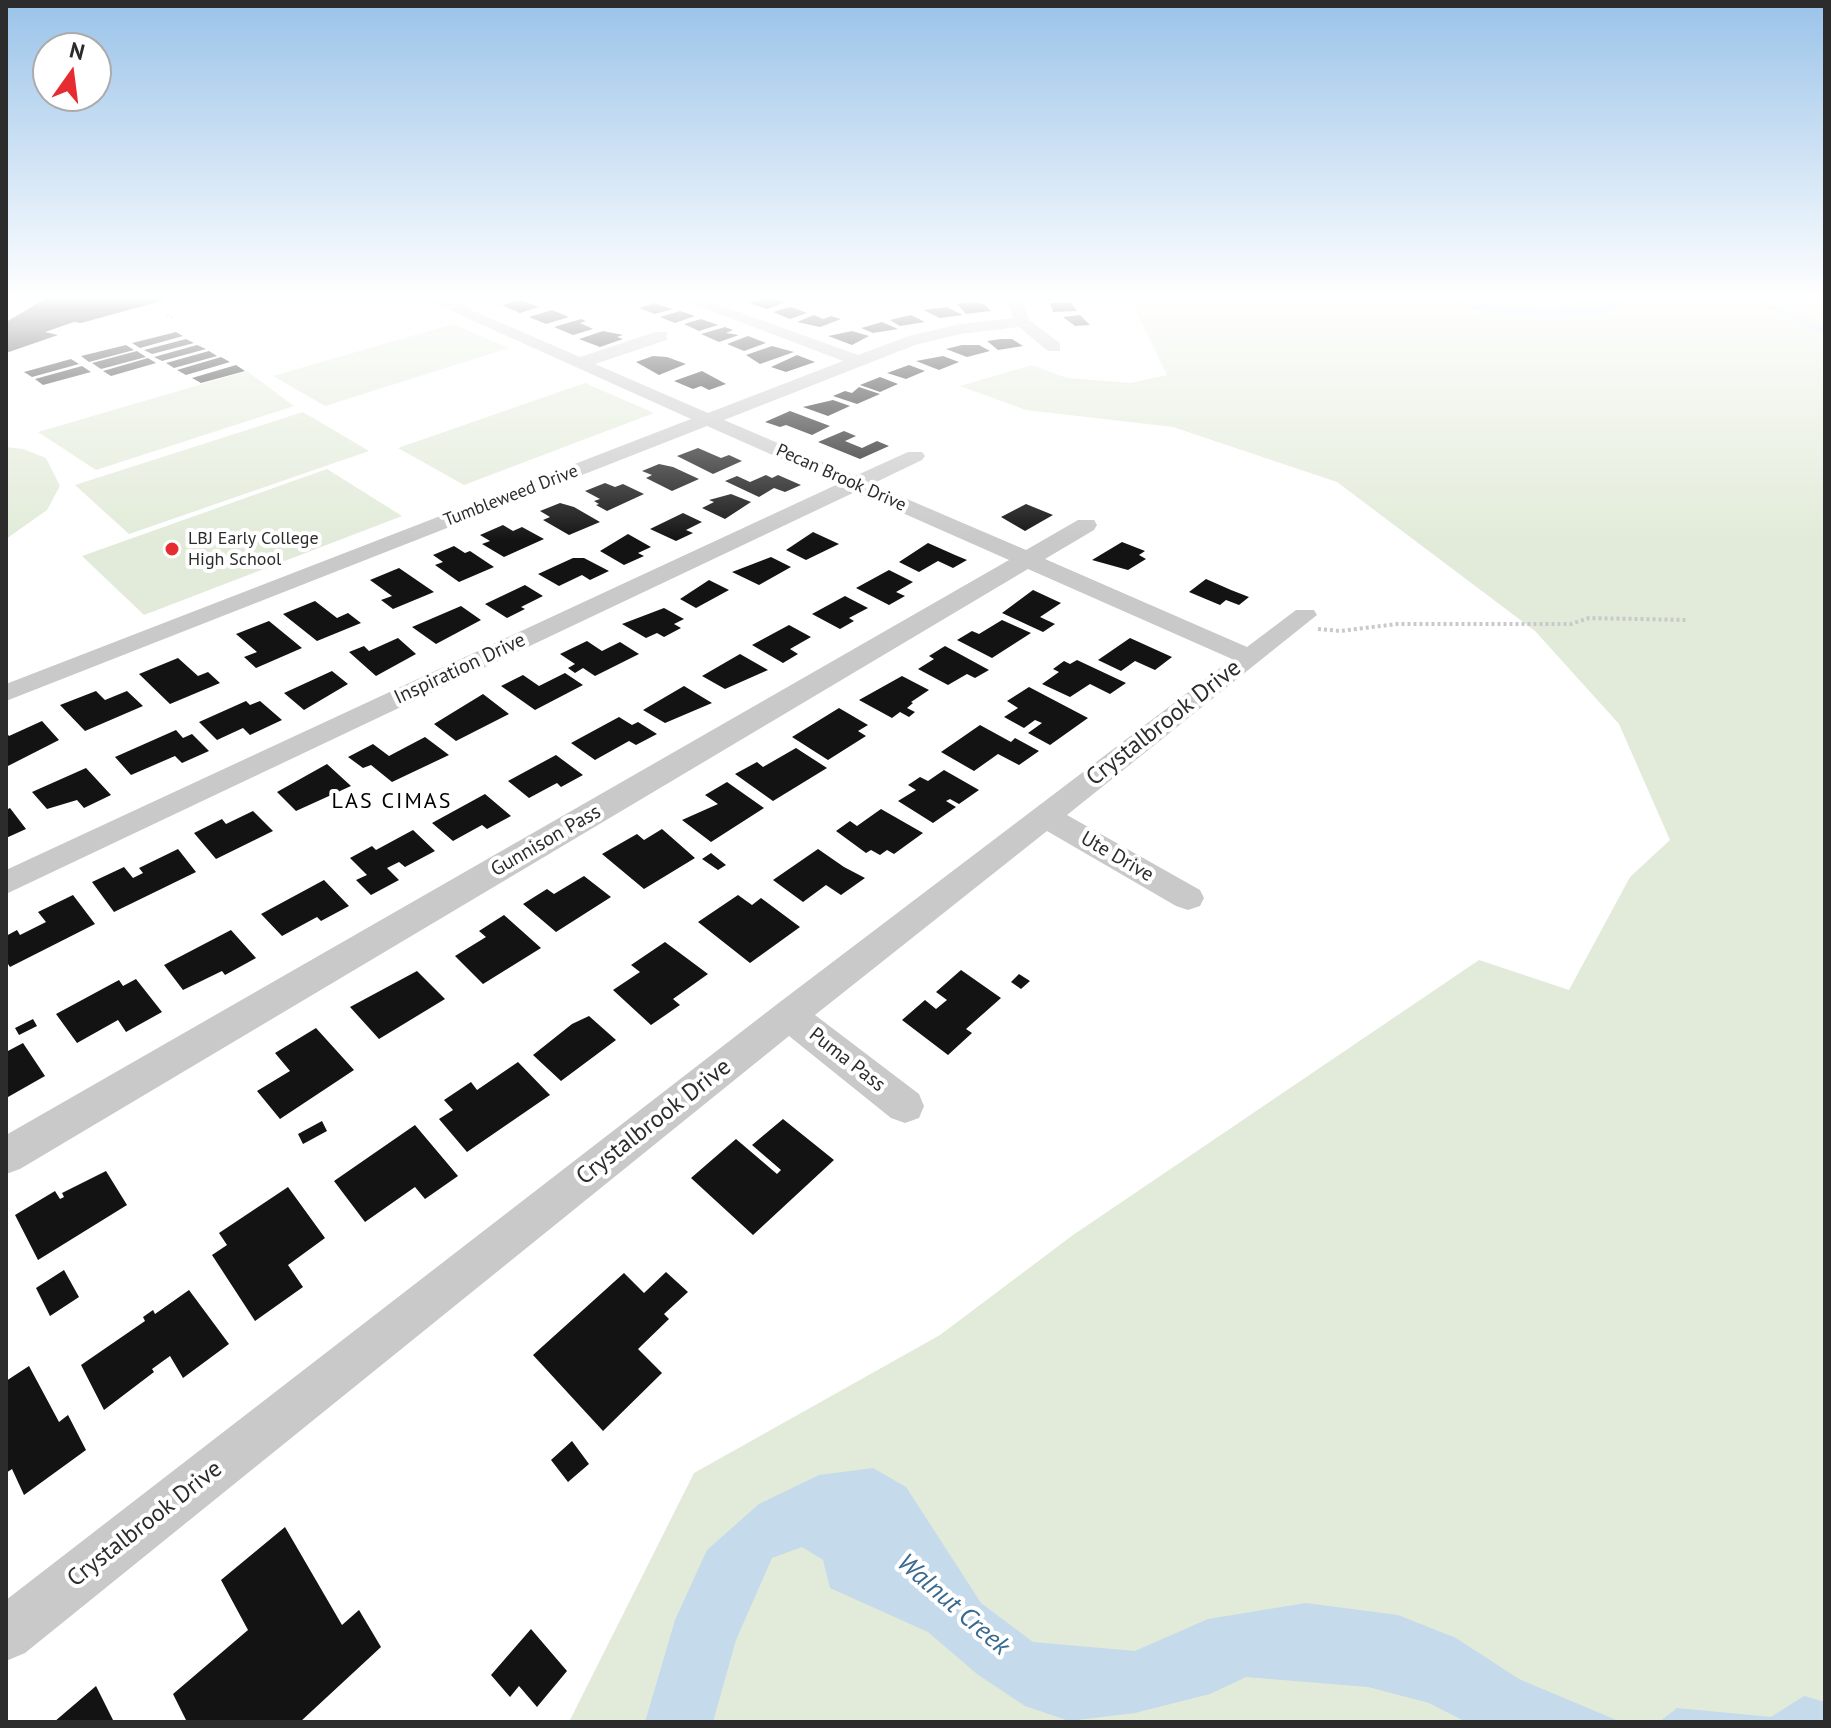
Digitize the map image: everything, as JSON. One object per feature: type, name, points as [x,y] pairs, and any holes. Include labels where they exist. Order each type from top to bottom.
[{"type":"street","name":"Pecan Brook Drive","points":[[617,380],[1249,657]]},
{"type":"street","name":"Tumbleweed Drive","points":[[6,693],[807,380]]},
{"type":"street","name":"Inspiration Drive","points":[[6,883],[915,456]]},
{"type":"street","name":"Gunnison Pass","points":[[6,1156],[1086,525]]},
{"type":"street","name":"Crystalbrook Drive","points":[[6,1634],[789,1015],[1297,621]]},
{"type":"street","name":"Ute Drive","points":[[1045,816],[1188,898]]},
{"type":"street","name":"Puma Pass","points":[[789,1015],[905,1106]]},
{"type":"path","points":[[1297,621],[1340,631],[1397,624],[1571,624],[1589,618],[1687,620]]},
{"type":"green space","points":[[217,380],[259,380],[294,406],[96,470],[38,432]]},
{"type":"green space","points":[[279,380],[409,380],[325,406]]},
{"type":"green space","points":[[982,380],[1131,383],[1146,380],[1825,380],[1825,1722],[569,1722],[694,1473],[940,1335],[1073,1235],[1479,960],[1569,990],[1630,877],[1670,840],[1619,724],[1535,631],[1337,482],[1173,427],[1026,410],[960,386]]},
{"type":"green space","points":[[585,383],[654,413],[464,485],[398,448]]},
{"type":"green space","points":[[303,412],[369,451],[129,534],[75,485]]},
{"type":"green space","points":[[6,447],[23,449],[46,458],[60,486],[47,510],[6,539]]},
{"type":"green space","points":[[327,469],[402,516],[144,615],[82,556]]},
{"type":"water","name":"Walnut Creek","points":[[873,1468],[906,1487],[981,1603],[1033,1642],[1135,1651],[1208,1619],[1306,1603],[1398,1615],[1456,1638],[1519,1679],[1621,1722],[1466,1722],[1429,1703],[1368,1687],[1246,1677],[1210,1694],[1135,1713],[1069,1721],[1025,1706],[977,1674],[928,1632],[830,1588],[823,1560],[802,1547],[772,1558],[736,1640],[713,1722],[645,1722],[675,1620],[707,1550],[759,1504],[819,1475]]},
{"type":"water","points":[[1804,1696],[1825,1702],[1825,1722],[1659,1722],[1677,1708],[1771,1717]]},
{"type":"building","points":[[36,380],[63,380],[43,385]]},
{"type":"building","points":[[718,380],[726,384],[709,390],[701,386],[693,389],[674,381]]},
{"type":"building","points":[[873,380],[898,384],[880,392],[860,385]]},
{"type":"building","points":[[859,387],[880,394],[857,404],[833,396],[845,391],[852,393]]},
{"type":"building","points":[[833,400],[850,406],[828,416],[803,407]]},
{"type":"building","points":[[790,411],[830,426],[812,435],[786,425],[780,427],[765,422]]},
{"type":"building","points":[[844,431],[856,436],[845,441],[862,448],[877,441],[889,446],[860,459],[818,442]]},
{"type":"building","points":[[698,448],[721,458],[729,455],[742,461],[713,474],[677,456]]},
{"type":"building","points":[[659,464],[699,479],[672,491],[646,478],[652,475],[642,471]]},
{"type":"building","points":[[766,475],[772,478],[778,475],[801,485],[785,492],[774,488],[759,497],[725,481],[737,476],[750,482]]},
{"type":"building","points":[[605,483],[615,487],[623,484],[644,494],[607,511],[596,505],[599,504],[594,501],[600,499],[585,491]]},
{"type":"building","points":[[731,494],[751,502],[725,519],[702,508],[714,502],[709,500]]},
{"type":"building","points":[[560,503],[600,522],[569,535],[543,520],[550,517],[540,511]]},
{"type":"building","points":[[1026,504],[1053,515],[1025,531],[1001,517]]},
{"type":"building","points":[[683,513],[702,522],[686,530],[693,533],[676,541],[650,529]]},
{"type":"building","points":[[503,525],[513,531],[522,527],[544,539],[504,557],[482,544],[490,541],[480,535]]},
{"type":"building","points":[[813,532],[839,544],[806,560],[786,550]]},
{"type":"building","points":[[628,534],[651,547],[638,553],[644,556],[624,565],[600,551]]},
{"type":"building","points":[[1122,542],[1145,551],[1139,555],[1146,559],[1128,570],[1092,560]]},
{"type":"building","points":[[928,543],[967,560],[953,568],[938,561],[919,572],[899,562]]},
{"type":"building","points":[[454,546],[465,553],[470,551],[494,567],[459,582],[435,565],[443,562],[433,555]]},
{"type":"building","points":[[771,557],[791,567],[759,585],[732,572]]},
{"type":"building","points":[[573,558],[584,558],[609,571],[590,580],[582,575],[559,586],[538,574]]},
{"type":"building","points":[[399,568],[434,592],[393,609],[381,600],[392,596],[370,580]]},
{"type":"building","points":[[889,570],[913,582],[896,592],[905,596],[889,605],[856,588]]},
{"type":"building","points":[[1206,579],[1249,597],[1239,605],[1226,600],[1220,605],[1189,592]]},
{"type":"building","points":[[709,580],[729,590],[696,608],[680,599]]},
{"type":"building","points":[[525,585],[543,596],[507,618],[485,604]]},
{"type":"building","points":[[1033,590],[1061,603],[1040,617],[1055,624],[1043,632],[1002,613]]},
{"type":"building","points":[[845,596],[868,608],[849,618],[854,621],[840,629],[812,614]]},
{"type":"building","points":[[315,601],[337,618],[348,613],[361,623],[317,641],[283,614]]},
{"type":"building","points":[[461,606],[481,620],[436,644],[412,627]]},
{"type":"building","points":[[664,608],[684,619],[674,624],[681,628],[664,637],[657,633],[646,638],[622,624]]},
{"type":"building","points":[[1002,620],[1031,633],[992,658],[957,640],[972,631],[979,634]]},
{"type":"building","points":[[269,621],[302,648],[256,668],[244,657],[257,652],[236,634]]},
{"type":"building","points":[[789,625],[811,637],[790,649],[798,654],[783,663],[752,645]]},
{"type":"building","points":[[398,638],[416,654],[376,676],[349,652],[364,646],[369,651]]},
{"type":"building","points":[[1130,638],[1172,657],[1155,670],[1135,661],[1121,671],[1098,660]]},
{"type":"building","points":[[587,641],[602,651],[620,642],[639,654],[595,676],[583,668],[575,673],[568,668],[575,664],[560,654]]},
{"type":"building","points":[[945,646],[989,670],[975,678],[967,674],[948,685],[918,669],[934,659],[929,656]]},
{"type":"building","points":[[740,654],[768,670],[725,689],[702,676]]},
{"type":"building","points":[[178,658],[198,676],[208,672],[220,683],[170,704],[139,674]]},
{"type":"building","points":[[1077,660],[1126,683],[1110,694],[1090,684],[1070,697],[1042,684],[1059,672],[1053,669],[1064,661],[1070,664]]},
{"type":"building","points":[[332,671],[348,684],[304,710],[284,693]]},
{"type":"building","points":[[565,673],[583,685],[535,710],[501,686],[523,675],[539,686]]},
{"type":"building","points":[[902,676],[929,690],[911,702],[907,708],[915,712],[909,717],[900,712],[892,718],[859,700]]},
{"type":"building","points":[[684,686],[712,703],[665,723],[643,710]]},
{"type":"building","points":[[1029,687],[1088,718],[1050,745],[1028,733],[1042,723],[1035,720],[1024,728],[1004,717],[1018,708],[1007,701]]},
{"type":"building","points":[[96,691],[105,700],[127,691],[143,706],[85,731],[60,705]]},
{"type":"building","points":[[483,694],[509,714],[456,741],[434,724]]},
{"type":"building","points":[[246,701],[250,705],[260,701],[282,720],[250,735],[243,728],[217,740],[199,722]]},
{"type":"building","points":[[839,708],[868,725],[858,731],[866,736],[828,760],[792,737]]},
{"type":"building","points":[[619,717],[632,725],[638,722],[657,734],[636,745],[629,741],[595,760],[571,743]]},
{"type":"building","points":[[42,721],[59,740],[6,767],[6,732],[9,736]]},
{"type":"building","points":[[980,725],[1011,742],[1015,738],[1039,751],[1019,765],[998,754],[974,771],[941,752]]},
{"type":"building","points":[[176,730],[183,738],[192,734],[209,751],[182,763],[175,756],[131,775],[115,757]]},
{"type":"building","points":[[425,737],[449,755],[392,782],[371,765],[363,768],[348,757],[373,744],[389,756]]},
{"type":"building","points":[[796,748],[827,768],[773,801],[735,774],[757,762],[763,767]]},
{"type":"building","points":[[556,755],[583,775],[561,787],[557,783],[529,798],[508,781]]},
{"type":"building","points":[[327,764],[351,786],[296,811],[277,792]]},
{"type":"building","points":[[86,768],[111,795],[84,808],[77,800],[47,809],[32,792]]},
{"type":"building","points":[[944,770],[979,790],[959,804],[950,799],[946,801],[956,807],[933,823],[898,801],[916,790],[908,785],[920,777],[928,781]]},
{"type":"building","points":[[727,782],[764,808],[711,842],[682,820],[718,804],[705,795]]},
{"type":"building","points":[[485,794],[511,816],[487,829],[482,825],[453,841],[432,823]]},
{"type":"building","points":[[10,808],[26,829],[6,838],[6,810]]},
{"type":"building","points":[[881,809],[923,833],[894,854],[887,850],[880,855],[871,850],[866,853],[836,831],[850,821],[857,826]]},
{"type":"building","points":[[253,811],[273,831],[216,859],[194,833],[222,819],[226,824]]},
{"type":"building","points":[[662,829],[695,858],[644,889],[602,854],[637,834],[644,840]]},
{"type":"building","points":[[413,830],[435,851],[405,867],[399,862],[387,868],[399,880],[371,895],[356,880],[367,875],[350,858],[372,846],[376,850]]},
{"type":"building","points":[[178,849],[196,872],[114,912],[92,882],[124,867],[133,878],[143,873],[139,868]]},
{"type":"building","points":[[818,849],[865,878],[841,895],[826,885],[803,902],[773,880]]},
{"type":"building","points":[[711,853],[726,865],[718,870],[702,859]]},
{"type":"building","points":[[584,876],[611,897],[556,932],[523,904],[547,889],[554,894]]},
{"type":"building","points":[[324,880],[349,906],[321,921],[317,917],[282,936],[261,914]]},
{"type":"building","points":[[73,895],[95,924],[10,967],[6,961],[6,936],[17,930],[20,935],[46,922],[38,912]]},
{"type":"building","points":[[738,895],[752,905],[761,898],[800,927],[750,963],[698,922]]},
{"type":"building","points":[[504,915],[541,948],[483,984],[455,956],[486,937],[479,931]]},
{"type":"building","points":[[231,930],[256,958],[225,975],[222,971],[183,990],[164,965]]},
{"type":"building","points":[[665,942],[708,974],[673,999],[680,1005],[651,1025],[613,990],[640,972],[631,965]]},
{"type":"building","points":[[961,970],[1001,998],[966,1029],[972,1033],[948,1055],[902,1020],[925,1000],[936,1009],[947,1000],[936,992]]},
{"type":"building","points":[[417,971],[445,999],[379,1039],[350,1007]]},
{"type":"building","points":[[1019,974],[1030,981],[1021,989],[1011,982]]},
{"type":"building","points":[[136,979],[162,1012],[126,1032],[118,1020],[77,1043],[56,1014],[119,980],[123,986]]},
{"type":"building","points":[[589,1016],[616,1040],[561,1081],[533,1055],[572,1024]]},
{"type":"building","points":[[33,1019],[37,1026],[19,1035],[15,1028]]},
{"type":"building","points":[[316,1028],[354,1070],[280,1119],[257,1091],[290,1071],[275,1053]]},
{"type":"building","points":[[23,1043],[45,1076],[8,1097],[6,1052]]},
{"type":"building","points":[[518,1062],[550,1095],[467,1152],[439,1119],[453,1110],[444,1100],[471,1082],[477,1090]]},
{"type":"building","points":[[783,1119],[834,1160],[753,1235],[691,1178],[736,1139],[777,1174],[781,1170],[752,1145]]},
{"type":"building","points":[[322,1121],[327,1131],[303,1144],[298,1134]]},
{"type":"building","points":[[415,1125],[458,1176],[425,1199],[415,1187],[365,1222],[334,1181]]},
{"type":"building","points":[[106,1171],[127,1205],[38,1260],[15,1215],[55,1191],[60,1199],[64,1197],[62,1193]]},
{"type":"building","points":[[288,1187],[325,1238],[288,1265],[303,1287],[255,1321],[212,1255],[227,1245],[219,1233]]},
{"type":"building","points":[[64,1270],[79,1297],[50,1316],[36,1288]]},
{"type":"building","points":[[666,1272],[688,1292],[664,1314],[669,1319],[638,1349],[662,1373],[603,1431],[533,1355],[624,1273],[644,1293]]},
{"type":"building","points":[[189,1290],[229,1344],[183,1378],[170,1356],[104,1410],[81,1365],[145,1321],[143,1317],[153,1310],[155,1314]]},
{"type":"building","points":[[29,1366],[59,1422],[68,1415],[86,1450],[24,1495],[12,1469],[6,1473],[6,1381]]},
{"type":"building","points":[[572,1441],[589,1464],[568,1482],[551,1460]]},
{"type":"building","points":[[285,1527],[342,1625],[359,1610],[381,1647],[300,1722],[187,1722],[173,1694],[248,1630],[221,1580]]},
{"type":"building","points":[[531,1629],[567,1671],[537,1707],[519,1686],[510,1697],[491,1675]]},
{"type":"building","points":[[96,1686],[114,1722],[54,1722]]},
{"type":"place","name":"LBJ Early College High School","points":[[172,549]]},
{"type":"district","name":"LAS CIMAS","points":[[392,802]]}]
